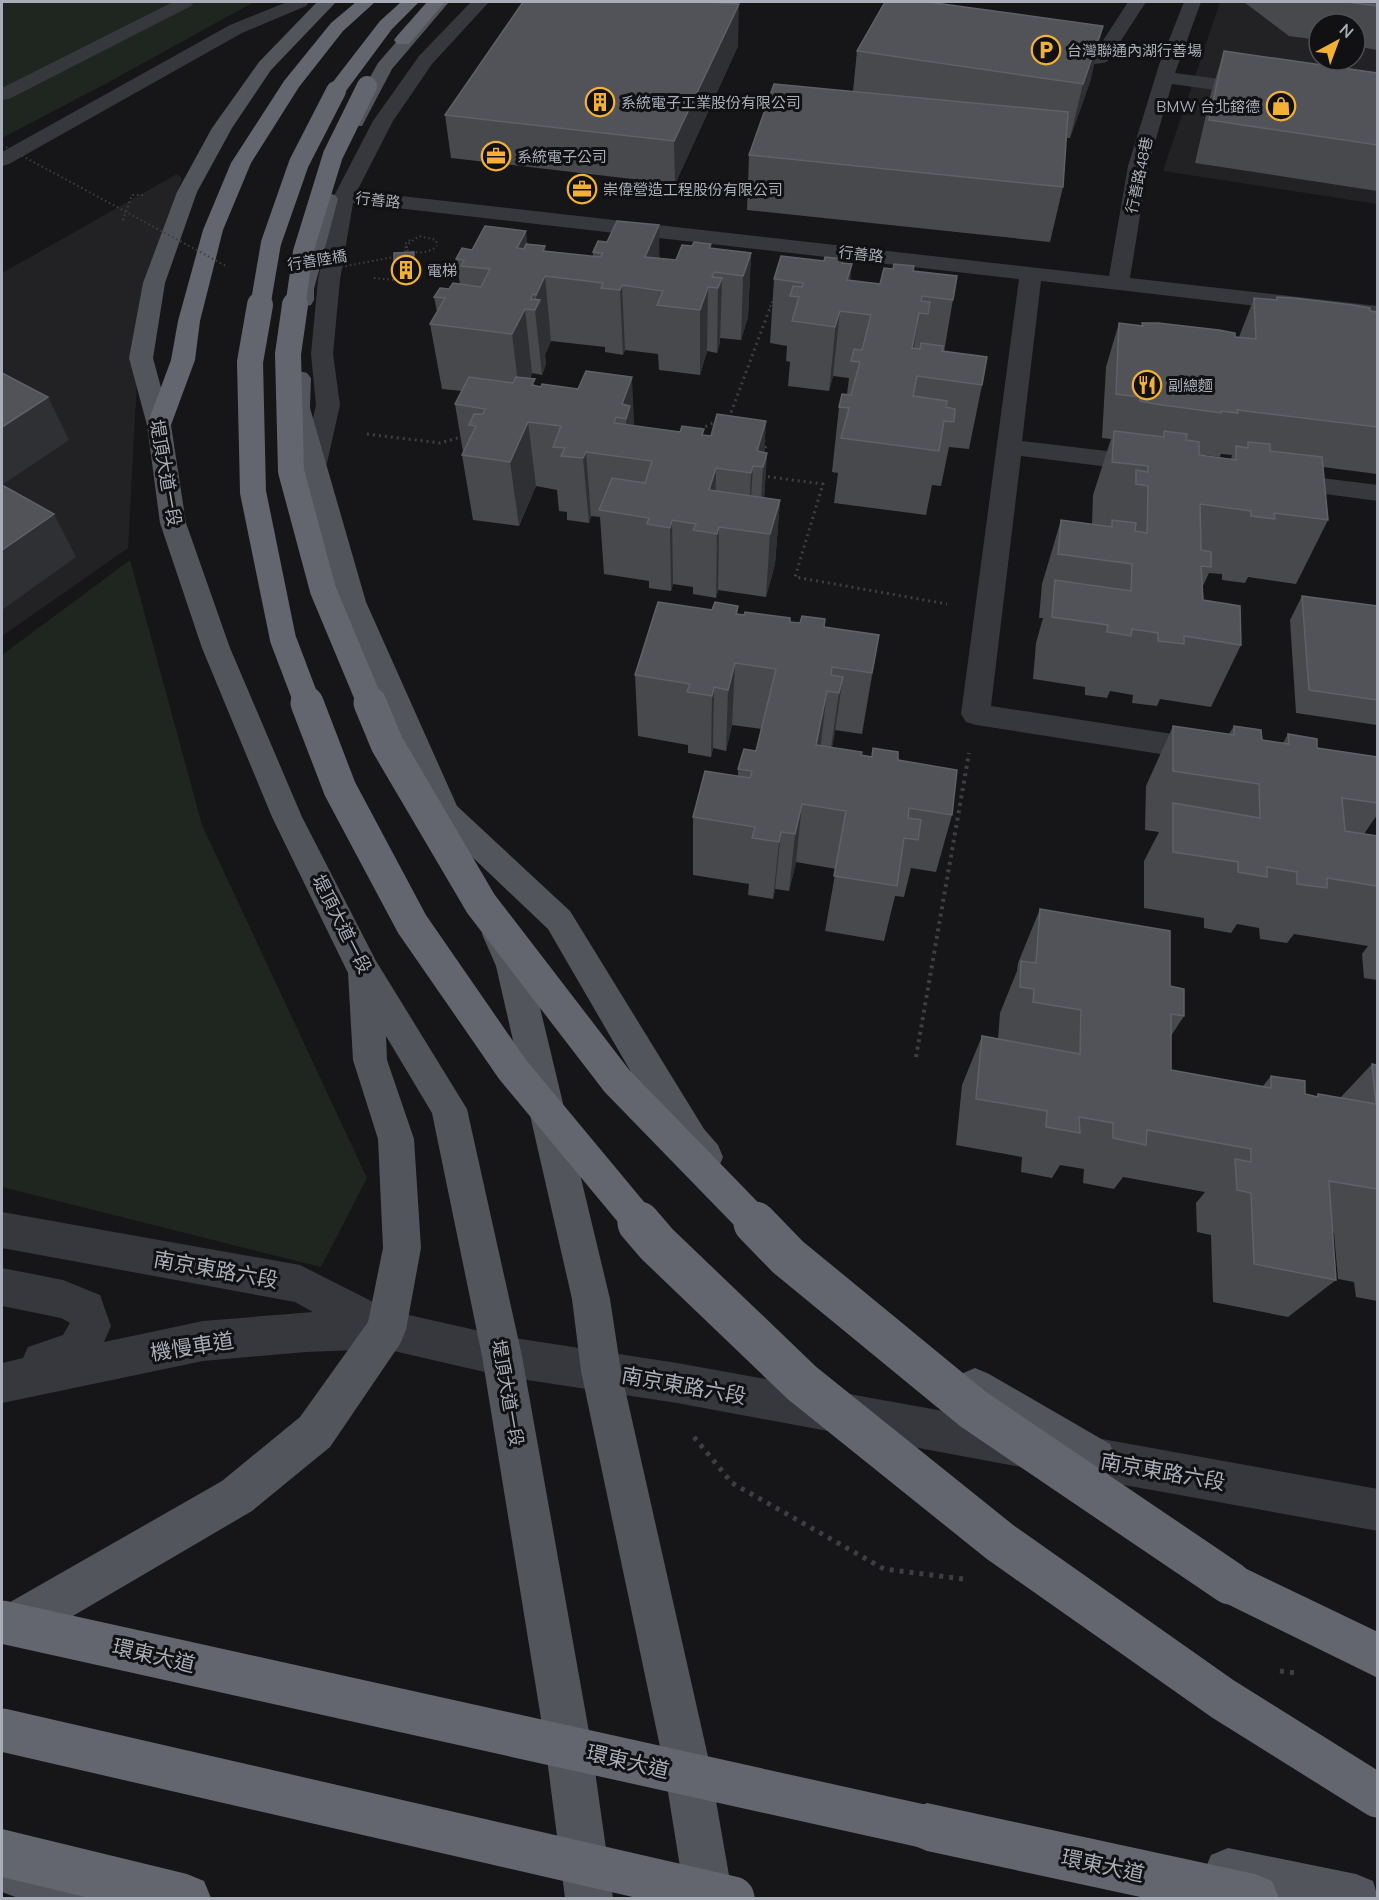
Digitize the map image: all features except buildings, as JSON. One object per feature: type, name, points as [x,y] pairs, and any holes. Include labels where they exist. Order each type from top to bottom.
[{"type":"highway","points":[[159,424],[183,360],[189,321],[213,230],[241,163],[291,85],[337,27],[366,2]]},
{"type":"highway","points":[[410,2],[386,25],[336,91],[299,163],[271,243],[250,362],[254,492],[283,639],[340,789],[412,924],[513,1070],[657,1244],[802,1383],[1000,1542],[1223,1699],[1377,1796]]},
{"type":"highway","points":[[438,2],[416,22],[367,87],[333,155],[303,252],[288,354],[291,471],[323,590],[387,744],[481,904],[617,1081],[788,1257],[973,1409],[1230,1583],[1377,1656]]},
{"type":"highway","name":"環東大道","points":[[8,1620],[1255,1899]]},
{"type":"highway","points":[[2,1730],[733,1899]]},
{"type":"highway","points":[[2,1853],[187,1899]]},
{"type":"main road","name":"堤頂大道一段","points":[[327,2],[310,16],[265,66],[222,128],[187,192],[154,283],[141,358],[159,424],[173,523],[216,648],[287,817],[364,971],[449,1109],[502,1356],[568,1743],[589,1899]]},
{"type":"main road","points":[[438,2],[384,67],[343,147],[303,289],[298,408],[352,602],[513,966],[591,1299],[601,1371],[686,1761],[709,1899]]},
{"type":"main road","points":[[425,60],[421,45],[461,2]]},
{"type":"main road","points":[[444,812],[559,920],[691,1142],[799,1257],[923,1357],[1095,1459]]},
{"type":"main road","points":[[8,1620],[237,1496],[315,1432],[386,1330],[402,1248],[396,1139],[370,1060],[364,971]]},
{"type":"main road","points":[[8,1620],[568,1743],[686,1761],[1356,1899]]},
{"type":"main road","points":[[2,1868],[79,1899]]},
{"type":"street","points":[[2,95],[185,2]]},
{"type":"street","points":[[2,160],[236,29],[274,2]]},
{"type":"street","points":[[236,29],[300,2]]},
{"type":"street","points":[[315,463],[328,405],[322,354],[329,280],[344,196],[384,121],[425,60],[480,2]]},
{"type":"street","points":[[1030,51],[1088,59],[1101,58],[1137,2],[1191,6]]},
{"type":"street","name":"行善路48巷","points":[[1119,282],[1138,166],[1164,77],[1191,6]]},
{"type":"street","points":[[1095,30],[1118,34]]},
{"type":"street","points":[[1164,77],[1277,93]]},
{"type":"street","name":"行善路","points":[[344,196],[1377,313]]},
{"type":"street","points":[[1031,273],[976,714],[1236,755]]},
{"type":"street","points":[[1010,447],[1176,468]]},
{"type":"street","points":[[1259,478],[1377,493]]},
{"type":"street","name":"南京東路六段","points":[[2,1230],[300,1284],[386,1330],[502,1356],[601,1371],[1377,1509]]},
{"type":"street","points":[[2,1287],[63,1299],[86,1309],[91,1326],[76,1351],[2,1373]]},
{"type":"street","name":"機慢車道","points":[[2,1383],[203,1341],[306,1332],[386,1330]]},
{"type":"path","points":[[2,3],[8,2]]},
{"type":"path","points":[[2,145],[236,272]]},
{"type":"path","points":[[123,220],[132,195],[149,194]]},
{"type":"path","points":[[137,218],[143,212]]},
{"type":"path","name":"行善陸橋","points":[[336,268],[404,255],[405,245],[409,240],[418,236],[429,236],[436,240]]},
{"type":"path","points":[[426,236],[436,240],[437,246],[430,252],[417,254],[406,250],[405,243],[413,238],[426,236]]},
{"type":"path","points":[[374,278],[404,281],[405,276]]},
{"type":"path","points":[[728,422],[775,294]]},
{"type":"path","points":[[728,422],[753,429],[762,436],[766,444],[766,453],[761,461],[746,470],[726,474],[712,472],[690,461],[685,453],[684,444],[687,436],[704,425],[728,422]]},
{"type":"path","points":[[367,434],[440,443],[474,433]]},
{"type":"path","points":[[757,472],[762,477],[823,484],[795,577],[989,611]]},
{"type":"path","points":[[916,1057],[976,714]]},
{"type":"shaded area","points":[[2,2],[254,2],[2,138]]},
{"type":"shaded area","name":"BMW 台北鎔德","points":[[1220,2],[1377,2],[1377,204],[1163,171]]},
{"type":"shaded area","points":[[177,174],[182,178],[141,305],[128,548],[2,636],[2,273]]},
{"type":"shaded area","points":[[130,560],[202,825],[367,1178],[321,1267],[2,1187],[2,655]]},
{"type":"place","name":"台灣聯通內湖行善場","points":[[1046,50]]},
{"type":"place","name":"系統電子工業股份有限公司","points":[[600,102]]},
{"type":"place","name":"BMW 台北鎔德","points":[[1281,106]]},
{"type":"place","name":"系統電子公司","points":[[496,156]]},
{"type":"place","name":"崇偉營造工程股份有限公司","points":[[582,189]]},
{"type":"place","name":"電梯","points":[[406,270]]},
{"type":"place","name":"副總麵","points":[[1147,385]]}]
